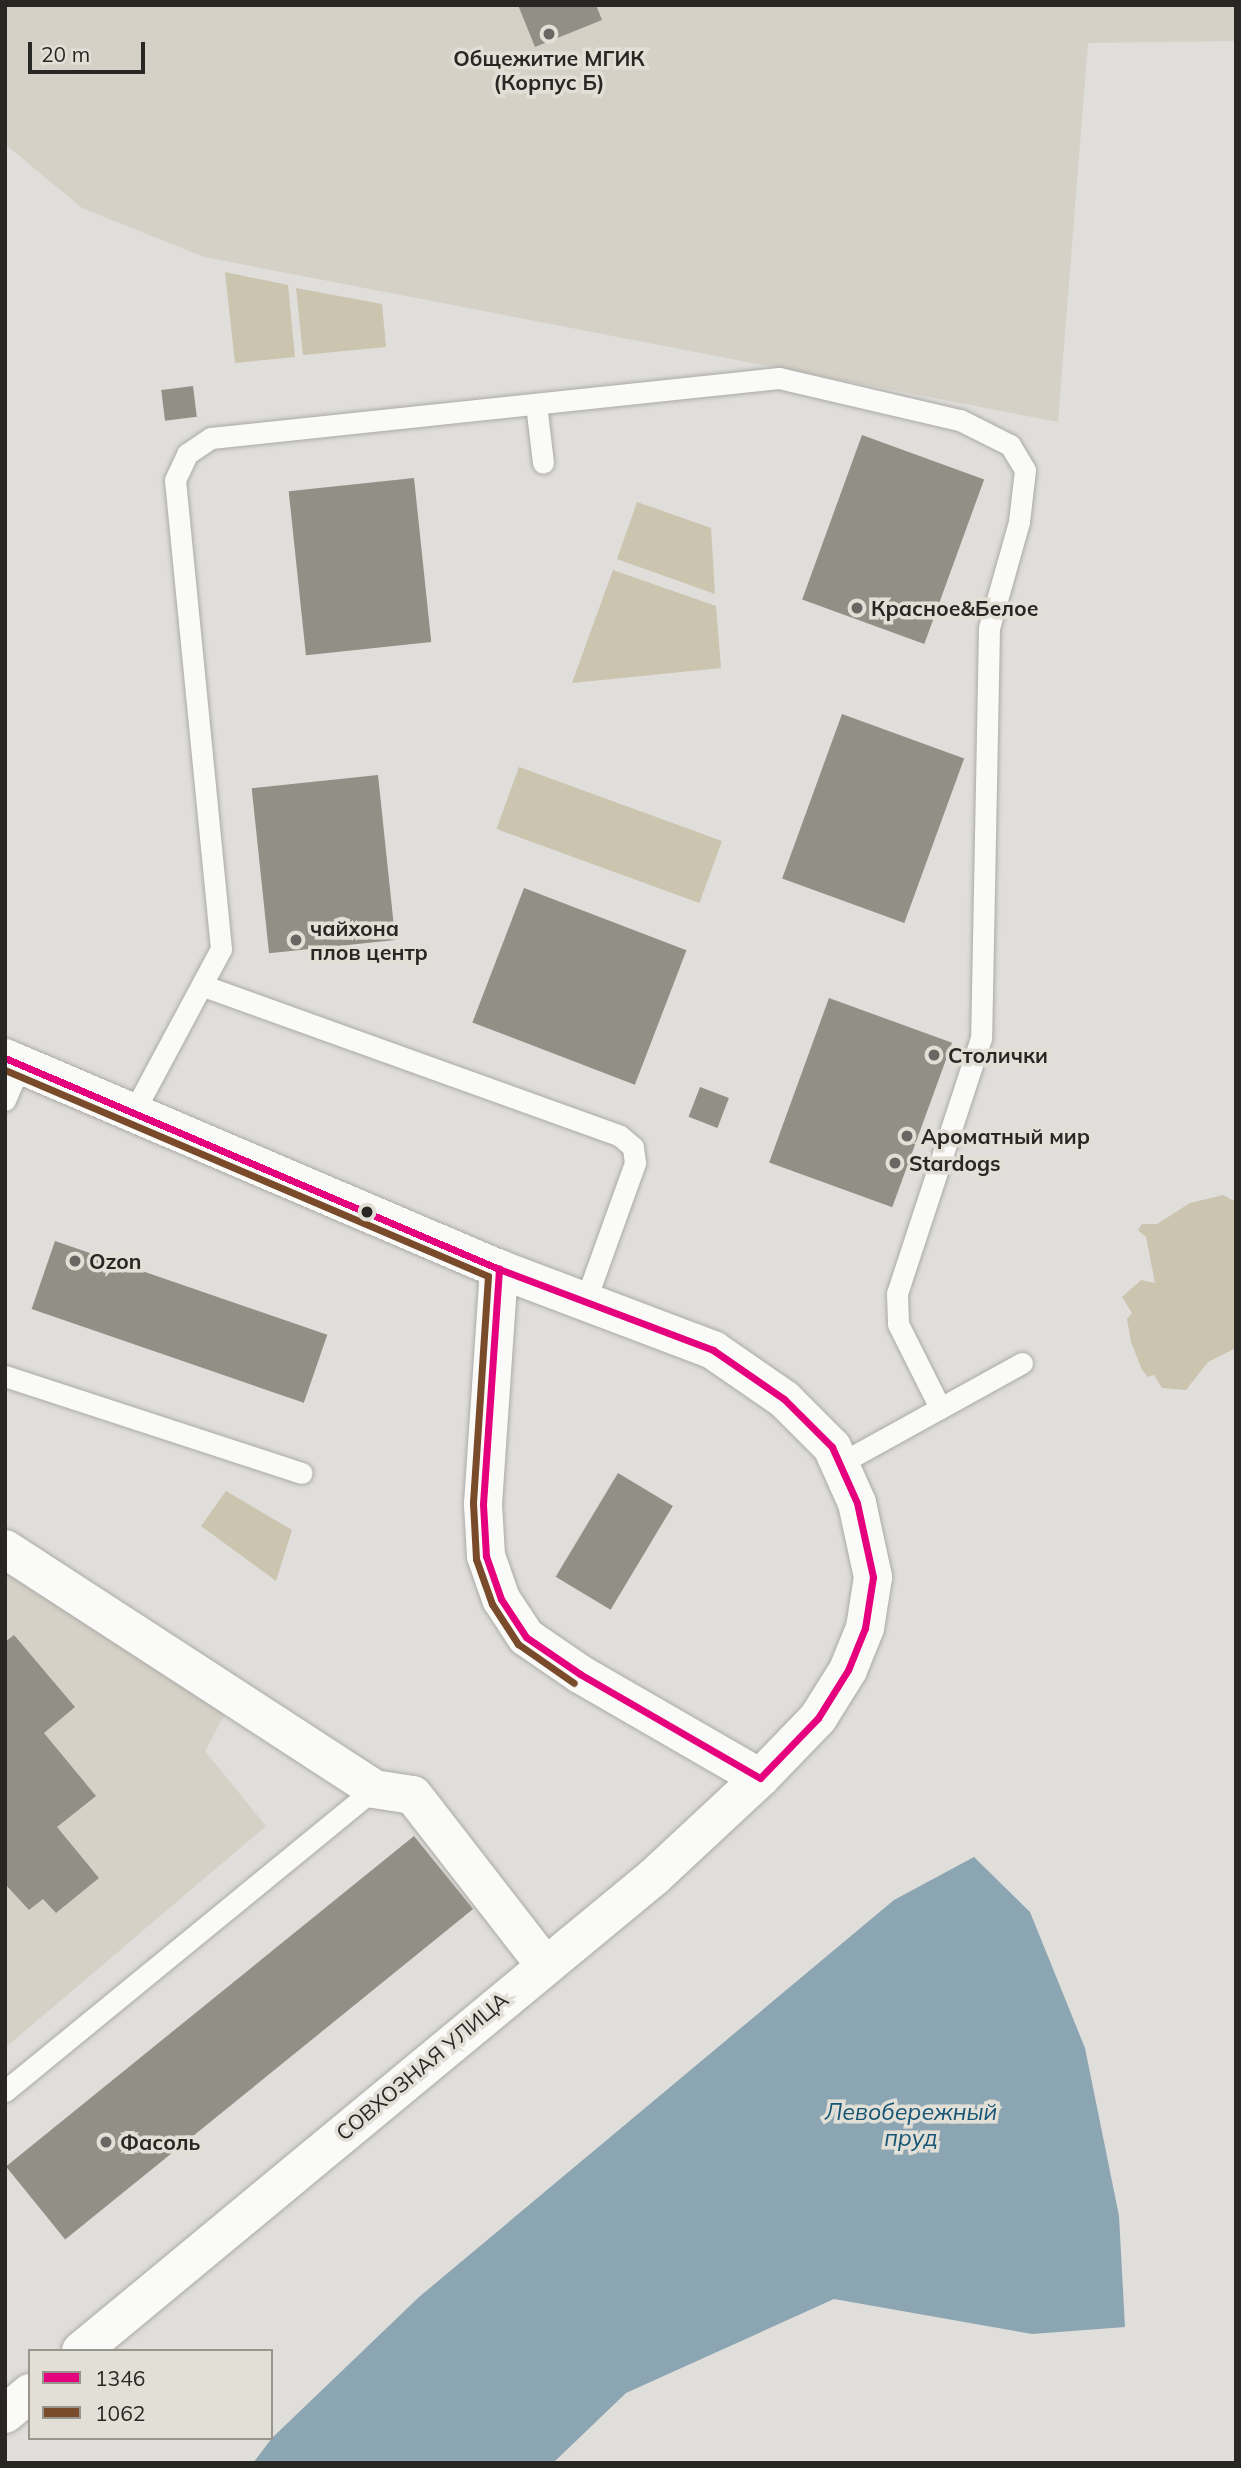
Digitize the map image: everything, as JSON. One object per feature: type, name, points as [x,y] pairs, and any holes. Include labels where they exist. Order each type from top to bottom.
[{"type":"street","name":"СОВХОЗНАЯ УЛИЦА","points":[[13,1062],[499,1269],[713,1350],[784,1399],[832,1447],[857,1503],[873,1577],[865,1628],[848,1670],[818,1718],[761,1778],[655,1876],[83,2349]]},
{"type":"street","points":[[499,1269],[483,1504],[486,1556],[501,1600],[526,1637],[580,1674],[761,1778]]},
{"type":"street","points":[[5,1549],[374,1789],[413,1795],[545,1965]]},
{"type":"street","points":[[5,2414],[28,2395]]},
{"type":"lane","points":[[133,1113],[204,986],[221,950],[175,480],[187,454],[211,438],[779,378],[960,420],[1010,446],[1025,470],[1019,522],[989,628],[981,1038],[897,1294],[898,1324],[940,1408]]},
{"type":"lane","points":[[536,404],[543,463]]},
{"type":"lane","points":[[204,986],[620,1136],[633,1147],[635,1163],[585,1302]]},
{"type":"lane","points":[[5,1100],[13,1062]]},
{"type":"lane","points":[[839,1464],[1022,1363]]},
{"type":"lane","points":[[5,1376],[302,1473]]},
{"type":"lane","points":[[5,2091],[374,1789]]},
{"type":"shaded area","points":[[5,5],[1236,5],[1236,41],[1088,43],[1058,422],[204,257],[82,208],[5,144]]},
{"type":"shaded area","points":[[225,272],[288,285],[295,357],[235,363]]},
{"type":"shaded area","points":[[296,288],[382,304],[386,347],[303,355]]},
{"type":"shaded area","points":[[637,502],[711,528],[715,594],[617,559]]},
{"type":"shaded area","points":[[613,570],[716,606],[721,668],[572,683]]},
{"type":"shaded area","points":[[519,767],[722,841],[699,903],[496,829]]},
{"type":"shaded area","points":[[1223,1195],[1236,1202],[1236,1348],[1208,1362],[1186,1390],[1162,1388],[1154,1375],[1148,1377],[1142,1370],[1131,1342],[1127,1319],[1132,1313],[1122,1297],[1141,1280],[1155,1283],[1146,1237],[1138,1230],[1142,1224],[1157,1224],[1190,1203]]},
{"type":"shaded area","points":[[226,1491],[292,1530],[276,1581],[201,1526]]},
{"type":"shaded area","points":[[5,1563],[227,1710],[205,1751],[266,1826],[5,2048]]},
{"type":"water","name":"Левобережный пруд","points":[[974,1857],[1030,1912],[1085,2048],[1119,2216],[1125,2327],[1032,2334],[834,2299],[626,2393],[553,2463],[253,2463],[273,2437],[419,2297],[894,1900]]},
{"type":"building","name":"Общежитие МГИК (Корпус Б)","points":[[518,5],[596,5],[602,20],[535,47]]},
{"type":"building","points":[[193,386],[197,417],[165,421],[161,390]]},
{"type":"building","points":[[862,435],[984,479],[924,644],[802,599]]},
{"type":"building","points":[[414,478],[431,642],[306,655],[289,491]]},
{"type":"building","points":[[842,714],[964,758],[904,923],[782,878]]},
{"type":"building","points":[[378,775],[395,940],[269,953],[252,788]]},
{"type":"building","points":[[524,888],[686,950],[635,1085],[472,1022]]},
{"type":"building","points":[[829,998],[952,1043],[892,1207],[769,1162]]},
{"type":"building","points":[[700,1087],[729,1098],[717,1128],[689,1117]]},
{"type":"building","points":[[55,1241],[327,1335],[304,1403],[32,1309]]},
{"type":"building","points":[[618,1473],[673,1506],[611,1610],[556,1577]]},
{"type":"building","points":[[14,1635],[75,1707],[44,1733],[96,1796],[57,1827],[99,1878],[56,1913],[43,1899],[29,1910],[5,1884],[5,1642]]},
{"type":"building","points":[[414,1836],[473,1909],[65,2239],[6,2166]]},
{"type":"transit line","name":"1346","points":[[5,1058],[499,1269]]},
{"type":"transit line","name":"1062","points":[[5,1070],[488,1276],[473,1503],[476,1559],[492,1604],[518,1644],[574,1683]]},
{"type":"transit line","name":"1346","points":[[499,1269],[713,1350],[784,1399],[832,1447],[857,1503],[873,1577],[865,1628],[848,1670],[818,1718],[760,1778],[580,1674],[526,1637],[501,1599],[486,1556],[483,1504],[499,1269]]},
{"type":"place","name":"Общежитие МГИК (Корпус Б)","points":[[549,34]]},
{"type":"place","name":"Красное&Белое","points":[[857,608]]},
{"type":"place","name":"чайхона плов центр","points":[[296,940]]},
{"type":"place","name":"Столички","points":[[934,1055]]},
{"type":"place","name":"Ароматный мир","points":[[907,1136]]},
{"type":"place","name":"Stardogs","points":[[895,1163]]},
{"type":"place","name":"Ozon","points":[[75,1261]]},
{"type":"place","name":"Фасоль","points":[[106,2142]]}]
